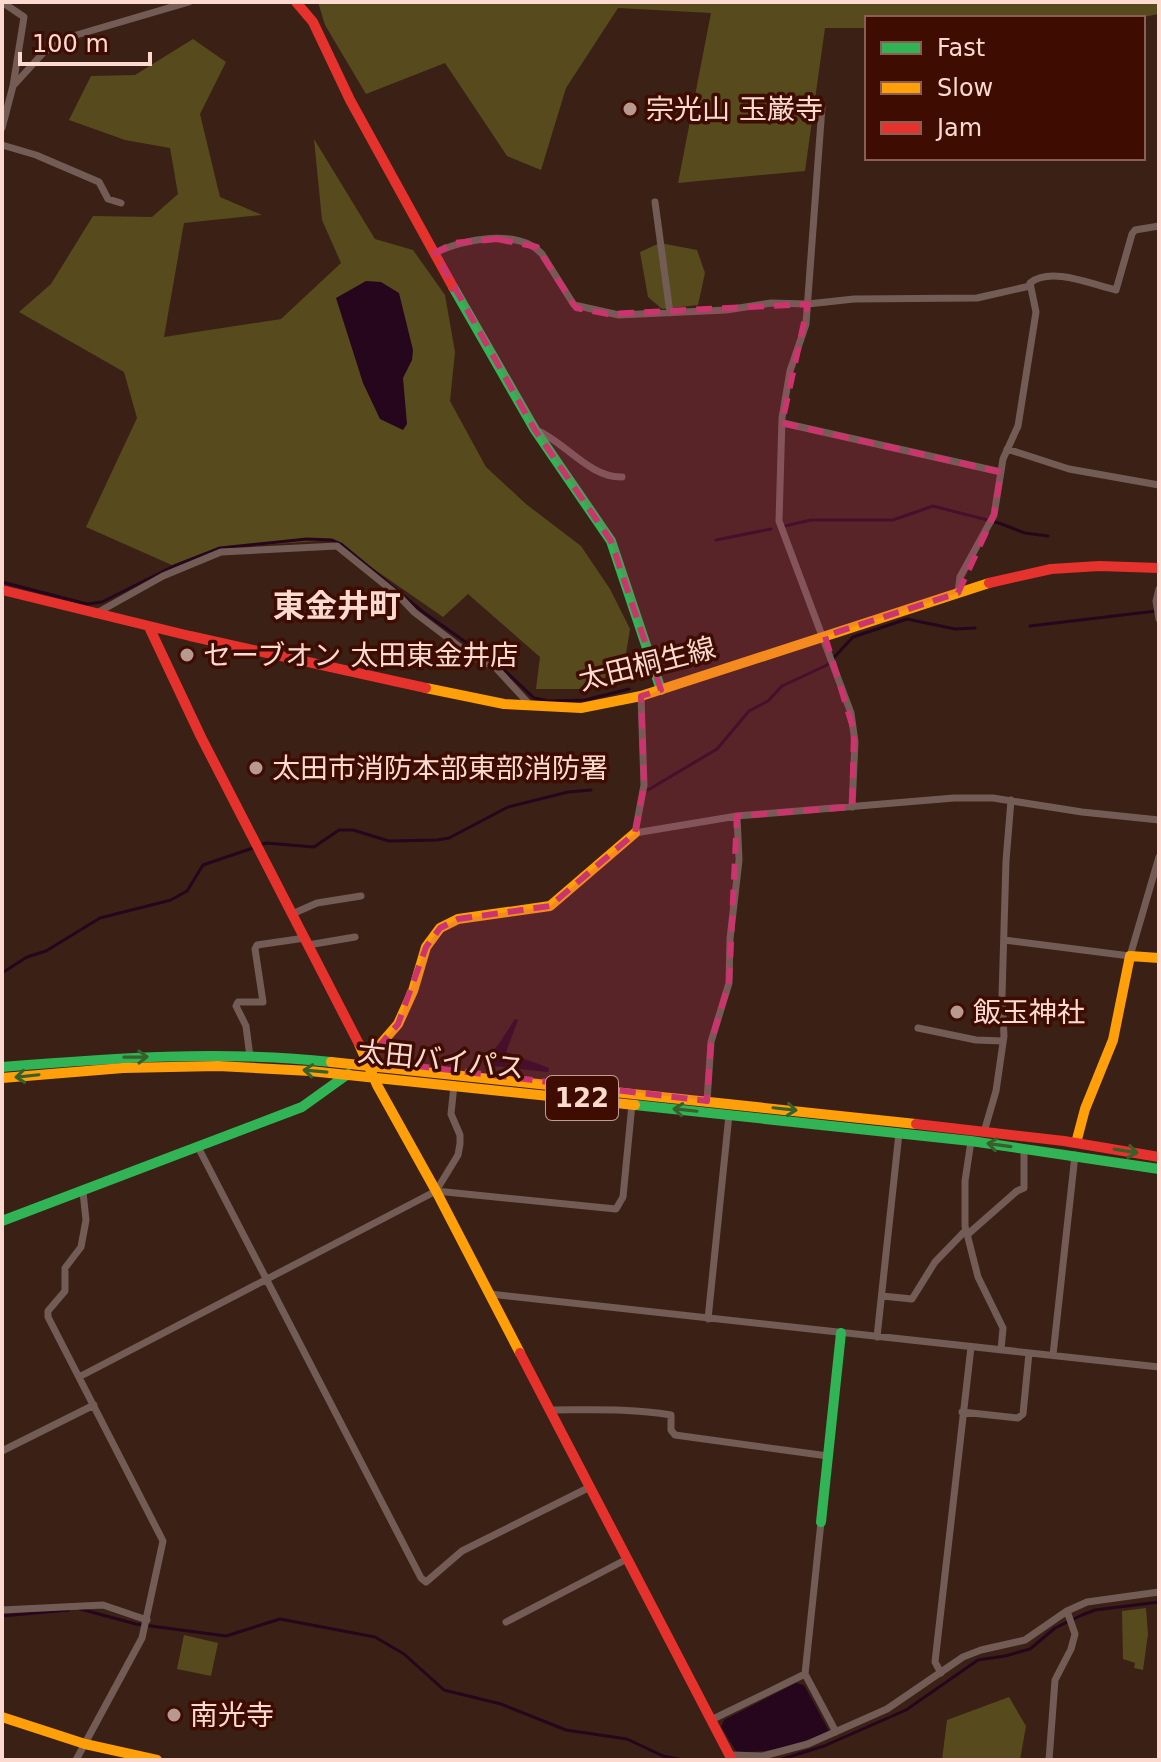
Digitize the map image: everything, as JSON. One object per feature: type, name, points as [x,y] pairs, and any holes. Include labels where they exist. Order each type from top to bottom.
[{"type":"main road","points":[[296,2],[313,22],[350,100],[535,430],[611,541],[661,690]]},
{"type":"main road","name":"太田桐生線","points":[[2,590],[95,614],[452,694],[533,707],[581,708],[641,696],[958,593],[1051,569],[1099,566],[1159,568]]},
{"type":"main road","points":[[150,629],[201,737],[366,1063],[731,1757]]},
{"type":"main road","points":[[2,1221],[302,1107],[366,1063],[398,1024],[413,991],[426,947],[440,928],[458,919],[550,906],[635,833]]},
{"type":"main road","points":[[1076,1143],[1085,1109],[1113,1040],[1130,956],[1159,958]]},
{"type":"main road","name":"太田バイパス","points":[[2,1067],[123,1057],[250,1057],[366,1063],[984,1132],[1159,1157]]},
{"type":"main road","name":"太田バイパス","points":[[2,1078],[84,1070],[218,1066],[374,1077],[971,1141],[1159,1169]]},
{"type":"main road","points":[[821,1522],[841,1333]]},
{"type":"main road","points":[[2,1717],[85,1744],[157,1760]]},
{"type":"street","points":[[2,2],[24,17],[13,86],[2,128]]},
{"type":"street","points":[[13,86],[44,52],[61,41],[189,2]]},
{"type":"street","points":[[822,107],[808,304],[804,330],[790,371],[783,423],[780,528],[851,713],[855,742],[852,807]]},
{"type":"street","points":[[2,145],[36,155],[99,182],[108,199],[121,203]]},
{"type":"street","points":[[655,202],[670,313]]},
{"type":"street","points":[[435,253],[454,243],[476,239],[526,243],[537,247],[566,296],[577,308],[619,315],[854,299],[977,298],[1030,286],[1035,279],[1073,277],[1116,290],[1132,234],[1135,230],[1159,226]]},
{"type":"street","points":[[958,593],[960,577],[992,521],[1007,449],[1018,426],[1036,312],[1030,286]]},
{"type":"street","points":[[783,423],[1001,472]]},
{"type":"street","points":[[535,430],[550,437],[603,475],[622,477]]},
{"type":"street","points":[[1007,449],[1069,469],[1159,485]]},
{"type":"street","points":[[95,614],[163,576],[221,552],[337,546],[414,612],[473,657],[495,667],[533,707]]},
{"type":"street","points":[[1158,614],[1159,589]]},
{"type":"street","points":[[641,696],[644,785],[635,833],[737,816],[954,798],[1011,800],[1159,820]]},
{"type":"street","points":[[984,1132],[996,1091],[1003,1041],[1011,800]]},
{"type":"street","points":[[707,1101],[711,1042],[729,983],[730,939],[739,860],[737,816]]},
{"type":"street","points":[[1004,940],[1130,956],[1159,857]]},
{"type":"street","points":[[292,914],[317,903],[361,896]]},
{"type":"street","points":[[250,1057],[246,1026],[236,1006],[238,1002],[263,1002],[255,949],[257,945],[355,937]]},
{"type":"street","points":[[918,1028],[976,1040],[1003,1041]]},
{"type":"street","points":[[79,1377],[436,1191],[458,1155],[460,1144],[460,1135],[451,1114],[454,1085]]},
{"type":"street","points":[[436,1191],[616,1209],[623,1197],[632,1104]]},
{"type":"street","points":[[708,1319],[729,1115]]},
{"type":"street","points":[[877,1337],[899,1133]]},
{"type":"street","points":[[971,1141],[965,1181],[967,1233],[978,1277],[1003,1328],[1001,1350]]},
{"type":"street","points":[[1053,1355],[1076,1143]]},
{"type":"street","points":[[198,1147],[421,1578],[426,1582],[462,1551],[590,1487]]},
{"type":"street","points":[[882,1296],[912,1299],[935,1262],[1024,1188],[1024,1149]]},
{"type":"street","points":[[76,1760],[138,1646],[147,1620],[163,1541],[47,1314],[65,1291],[65,1268],[81,1247],[86,1220],[83,1192]]},
{"type":"street","points":[[490,1294],[1159,1367]]},
{"type":"street","points":[[941,1673],[935,1662],[971,1347]]},
{"type":"street","points":[[962,1412],[1018,1418],[1023,1414],[1029,1353]]},
{"type":"street","points":[[2,1451],[94,1405]]},
{"type":"street","points":[[551,1410],[656,1412],[671,1415],[671,1430],[675,1435],[828,1456]]},
{"type":"street","points":[[821,1522],[805,1674],[836,1732]]},
{"type":"street","points":[[506,1622],[627,1559]]},
{"type":"street","points":[[731,1757],[780,1753],[836,1732],[887,1709],[963,1657],[1025,1640],[1103,1598],[1159,1592]]},
{"type":"street","points":[[2,1610],[103,1605],[147,1620]]},
{"type":"street","points":[[1049,1760],[1055,1680],[1074,1642],[1070,1618]]},
{"type":"street","points":[[711,1720],[805,1674]]},
{"type":"highlighted area","points":[[497,239],[537,247],[576,308],[608,314],[808,304],[782,423],[1001,472],[994,515],[958,593],[825,636],[854,731],[852,807],[737,816],[729,983],[711,1042],[707,1101],[367,1060],[398,1024],[426,947],[440,928],[458,919],[550,906],[635,833],[644,785],[641,696],[661,690],[611,541],[535,430],[435,253],[454,243]]},
{"type":"shaded area","points":[[318,2],[1159,2],[1159,14],[1145,17],[865,16],[865,28],[825,28],[805,171],[678,183],[711,13],[618,8],[566,88],[541,170],[507,156],[445,63],[366,94],[325,25]]},
{"type":"shaded area","points":[[193,39],[226,62],[200,114],[220,197],[262,215],[184,223],[164,337],[281,319],[341,263],[322,220],[314,139],[375,239],[413,250],[445,295],[455,352],[450,401],[486,467],[526,504],[581,546],[610,589],[630,629],[625,660],[591,689],[536,689],[540,657],[468,594],[443,617],[332,540],[220,548],[174,566],[86,527],[137,418],[124,372],[19,312],[51,284],[93,216],[152,217],[178,194],[170,148],[125,140],[69,120],[91,76],[135,75]]},
{"type":"shaded area","points":[[660,243],[697,250],[705,273],[698,305],[662,309],[648,297],[640,252]]},
{"type":"shaded area","points":[[366,281],[381,282],[399,293],[413,350],[412,360],[403,378],[407,424],[403,430],[380,419],[363,383],[336,298]]},
{"type":"shaded area","points":[[515,1019],[518,1020],[506,1052],[549,1068],[548,1072],[484,1065],[483,1062]]},
{"type":"shaded area","points":[[1146,1608],[1148,1634],[1143,1670],[1134,1668],[1135,1663],[1123,1659],[1122,1611]]},
{"type":"shaded area","points":[[184,1635],[218,1643],[211,1676],[177,1669]]},
{"type":"shaded area","points":[[796,1683],[804,1685],[829,1731],[784,1747],[736,1751],[721,1727],[724,1720]]},
{"type":"shaded area","points":[[1009,1697],[1026,1726],[1020,1760],[942,1760],[947,1720]]},
{"type":"waterway","points":[[785,526],[811,520],[893,520],[933,506],[1025,533],[1048,536]]},
{"type":"waterway","points":[[716,540],[771,529]]},
{"type":"waterway","points":[[2,582],[87,604],[102,602],[174,566],[220,548],[307,539],[332,540],[341,544],[423,612],[501,667],[534,698],[549,701],[585,700],[629,689]]},
{"type":"waterway","points":[[1030,626],[1156,611]]},
{"type":"waterway","points":[[648,790],[717,749],[749,711],[768,701],[782,686],[827,665],[853,637],[907,619],[955,629],[975,628]]},
{"type":"waterway","points":[[260,845],[314,847],[339,830],[353,830],[389,841],[437,840],[449,838],[508,807],[568,792],[591,790]]},
{"type":"waterway","points":[[2,973],[100,918],[171,900],[187,891],[203,865],[253,848]]},
{"type":"waterway","points":[[779,1760],[824,1746],[906,1710],[978,1660],[1030,1649],[1055,1628],[1082,1615],[1095,1610],[1159,1602]]},
{"type":"waterway","points":[[80,1609],[136,1624],[226,1636],[280,1619],[375,1637],[404,1654],[444,1690],[501,1704],[566,1730],[627,1739],[663,1756],[683,1760]]},
{"type":"waterway","points":[[2,1616],[69,1610]]},
{"type":"traffic: fast","points":[[453,287],[535,430],[611,541],[661,690]]},
{"type":"traffic: fast","points":[[2,1067],[125,1058],[208,1056],[331,1062]]},
{"type":"traffic: fast","points":[[2,1221],[302,1107],[348,1074]]},
{"type":"traffic: fast","points":[[635,1105],[971,1141],[1159,1169]]},
{"type":"traffic: fast","points":[[821,1522],[841,1333]]},
{"type":"traffic: slow","points":[[426,688],[504,704],[581,708],[641,696],[989,583]]},
{"type":"traffic: slow","points":[[365,1062],[398,1024],[413,991],[426,947],[440,928],[458,919],[550,906],[635,833]]},
{"type":"traffic: slow","points":[[1076,1143],[1085,1109],[1113,1040],[1130,956],[1159,958]]},
{"type":"traffic: slow","points":[[359,1044],[377,1085],[520,1353]]},
{"type":"traffic: slow","points":[[331,1062],[916,1124]]},
{"type":"traffic: slow","points":[[2,1078],[123,1068],[218,1066],[310,1071],[635,1105]]},
{"type":"traffic: slow","points":[[2,1717],[85,1744],[157,1760]]},
{"type":"traffic: jam","points":[[296,2],[313,22],[350,100],[453,287]]},
{"type":"traffic: jam","points":[[989,583],[1051,569],[1099,566],[1159,568]]},
{"type":"traffic: jam","points":[[2,590],[190,636],[426,688]]},
{"type":"traffic: jam","points":[[150,629],[201,737],[359,1044]]},
{"type":"traffic: jam","points":[[916,1124],[1064,1141],[1159,1157]]},
{"type":"traffic: jam","points":[[520,1353],[732,1760]]},
{"type":"place","name":"宗光山 玉巌寺","points":[[630,109]]},
{"type":"place","name":"セーブオン 太田東金井店","points":[[187,655]]},
{"type":"place","name":"太田市消防本部東部消防署","points":[[256,768]]},
{"type":"place","name":"飯玉神社","points":[[957,1012]]},
{"type":"place","name":"南光寺","points":[[174,1715]]},
{"type":"district","name":"東金井町","points":[[337,606]]}]
